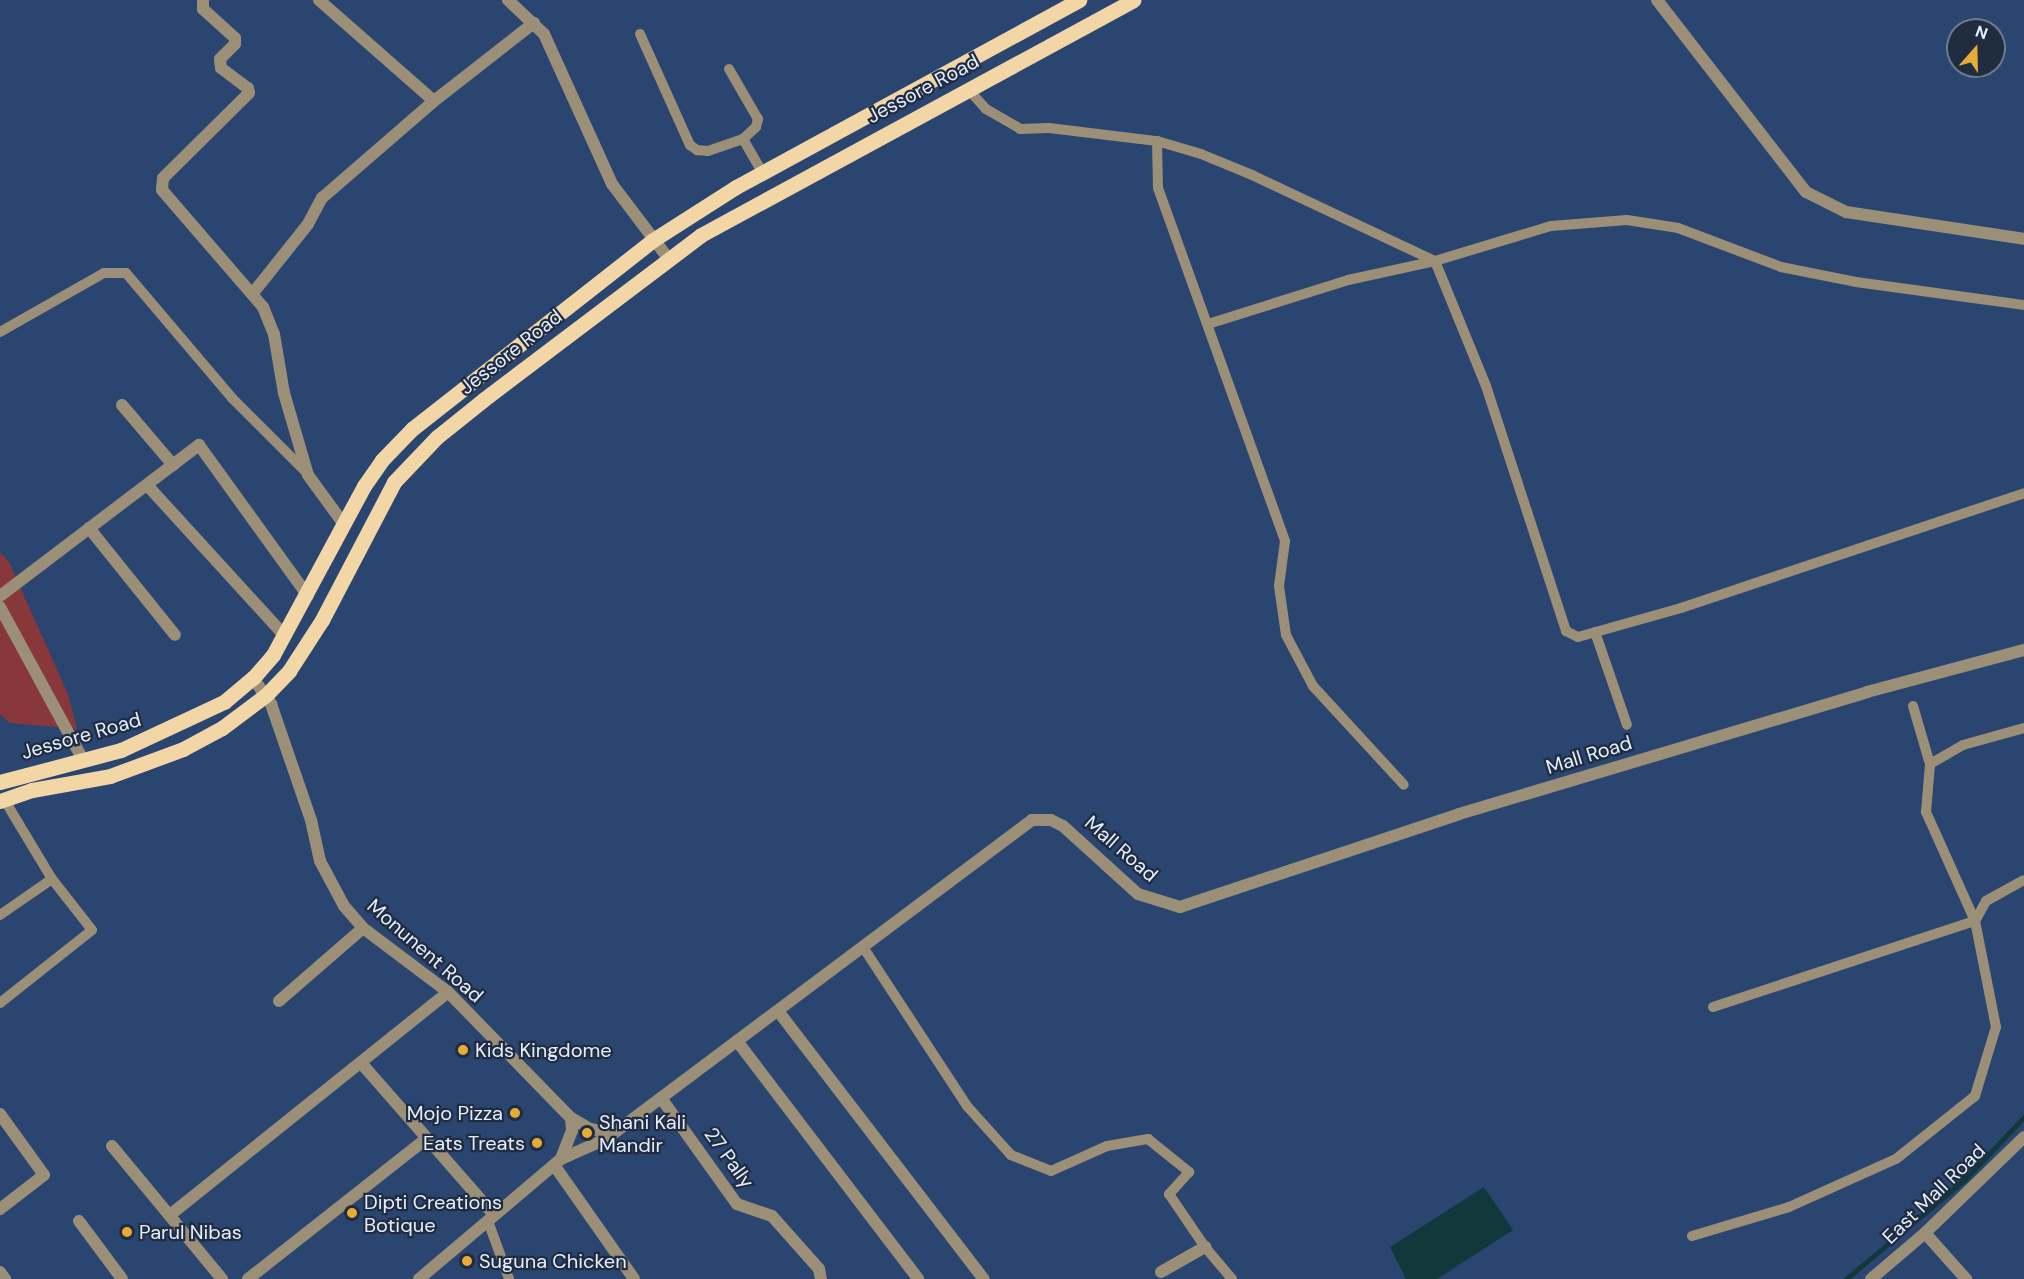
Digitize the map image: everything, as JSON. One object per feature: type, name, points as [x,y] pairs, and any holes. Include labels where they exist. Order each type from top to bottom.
[{"type":"main road","name":"Jessore Road","points":[[0,782],[121,750],[190,721],[224,702],[253,678],[285,636],[308,596],[343,523],[382,460],[411,429],[653,240],[762,172],[1079,0]]},
{"type":"main road","name":"Jessore Road","points":[[2,800],[110,776],[144,765],[222,728],[266,695],[308,645],[379,506],[414,459],[474,408],[668,258],[756,202],[1133,0]]},
{"type":"street","points":[[203,0],[203,9],[235,38],[235,44],[220,59],[221,68],[248,88],[249,93],[163,178],[162,190],[253,293],[274,334],[284,393],[308,475],[343,523]]},
{"type":"street","points":[[319,0],[434,101]]},
{"type":"street","points":[[508,0],[534,23],[551,47],[612,184],[668,258]]},
{"type":"street","points":[[1657,0],[1806,192],[1846,212],[2024,239]]},
{"type":"street","points":[[253,293],[308,224],[322,198],[434,101],[534,23]]},
{"type":"street","points":[[122,405],[173,465]]},
{"type":"street","points":[[0,596],[199,446],[308,596]]},
{"type":"street","points":[[147,485],[285,636]]},
{"type":"street","points":[[90,528],[175,635]]},
{"type":"street","points":[[0,607],[83,760]]},
{"type":"street","name":"Mall Road","points":[[419,1279],[557,1162],[600,1143],[614,1133],[1032,820],[1063,826],[1138,894],[1170,907],[1180,907],[1458,814],[2024,650]]},
{"type":"street","name":"Monunent Road","points":[[253,678],[266,695],[311,820],[324,874],[363,928],[448,992],[571,1118],[590,1129],[614,1133]]},
{"type":"street","points":[[279,1001],[363,928]]},
{"type":"street","points":[[170,1215],[362,1064],[448,992]]},
{"type":"street","points":[[778,1011],[984,1279]]},
{"type":"street","points":[[737,1041],[918,1279]]},
{"type":"street","points":[[362,1064],[427,1138],[491,1218]]},
{"type":"street","name":"27 Pally","points":[[661,1098],[737,1204],[772,1216],[819,1269],[820,1279]]},
{"type":"street","points":[[0,1114],[44,1175],[0,1209]]},
{"type":"street","points":[[571,1118],[572,1131],[557,1162],[634,1279]]},
{"type":"street","name":"East Mall Road","points":[[1871,1279],[1925,1233],[2024,1137]]},
{"type":"street","points":[[248,1279],[427,1138]]},
{"type":"street","points":[[111,1146],[222,1279]]},
{"type":"street","points":[[79,1221],[122,1279]]},
{"type":"street","points":[[1925,1233],[1966,1279]]},
{"type":"street","points":[[1161,1272],[1205,1248]]},
{"type":"street","points":[[0,1272],[6,1279]]},
{"type":"lane","points":[[640,34],[690,145],[697,150],[708,151],[742,139],[756,128],[758,119],[729,69]]},
{"type":"lane","points":[[968,89],[986,109],[1020,129],[1049,128],[1157,141],[1202,154],[1435,261],[1486,386],[1566,632],[1578,637],[1681,608],[2024,493]]},
{"type":"lane","points":[[742,139],[762,172]]},
{"type":"lane","points":[[1157,141],[1158,188],[1285,541],[1279,586],[1286,635],[1313,686],[1404,785]]},
{"type":"lane","points":[[1208,324],[1348,280],[1435,261],[1551,226],[1626,220],[1678,228],[1781,267],[1856,282],[2024,305]]},
{"type":"lane","points":[[0,332],[104,273],[126,273],[232,398],[308,475]]},
{"type":"lane","points":[[1595,632],[1627,726]]},
{"type":"lane","points":[[1692,1236],[1789,1207],[1896,1160],[1975,1096],[1996,1027],[1975,921],[1926,812],[1930,764],[1912,706]]},
{"type":"lane","points":[[1930,764],[1964,745],[2024,728]]},
{"type":"lane","points":[[0,1003],[92,930],[52,879],[2,800]]},
{"type":"lane","points":[[0,915],[52,879]]},
{"type":"lane","points":[[1713,1007],[1975,921],[1986,901],[2024,880]]},
{"type":"lane","points":[[863,947],[967,1106],[1011,1155],[1050,1171],[1107,1146],[1148,1139],[1189,1172],[1169,1194],[1205,1248],[1232,1279]]},
{"type":"lane","points":[[491,1218],[509,1279]]},
{"type":"shaded area","points":[[0,552],[9,562],[68,694],[77,729],[10,723],[0,714]]},
{"type":"shaded area","points":[[1484,1187],[1513,1230],[1437,1279],[1406,1279],[1390,1247]]},
{"type":"waterway","points":[[1846,1279],[1965,1179],[2024,1117]]},
{"type":"place","name":"Kids Kingdome","points":[[463,1050]]},
{"type":"place","name":"Mojo Pizza","points":[[515,1113]]},
{"type":"place","name":"Shani Kali Mandir","points":[[587,1133]]},
{"type":"place","name":"Eats Treats","points":[[537,1143]]},
{"type":"place","name":"Dipti Creations Botique","points":[[352,1213]]},
{"type":"place","name":"Parul Nibas","points":[[127,1232]]},
{"type":"place","name":"Suguna Chicken","points":[[467,1261]]}]
